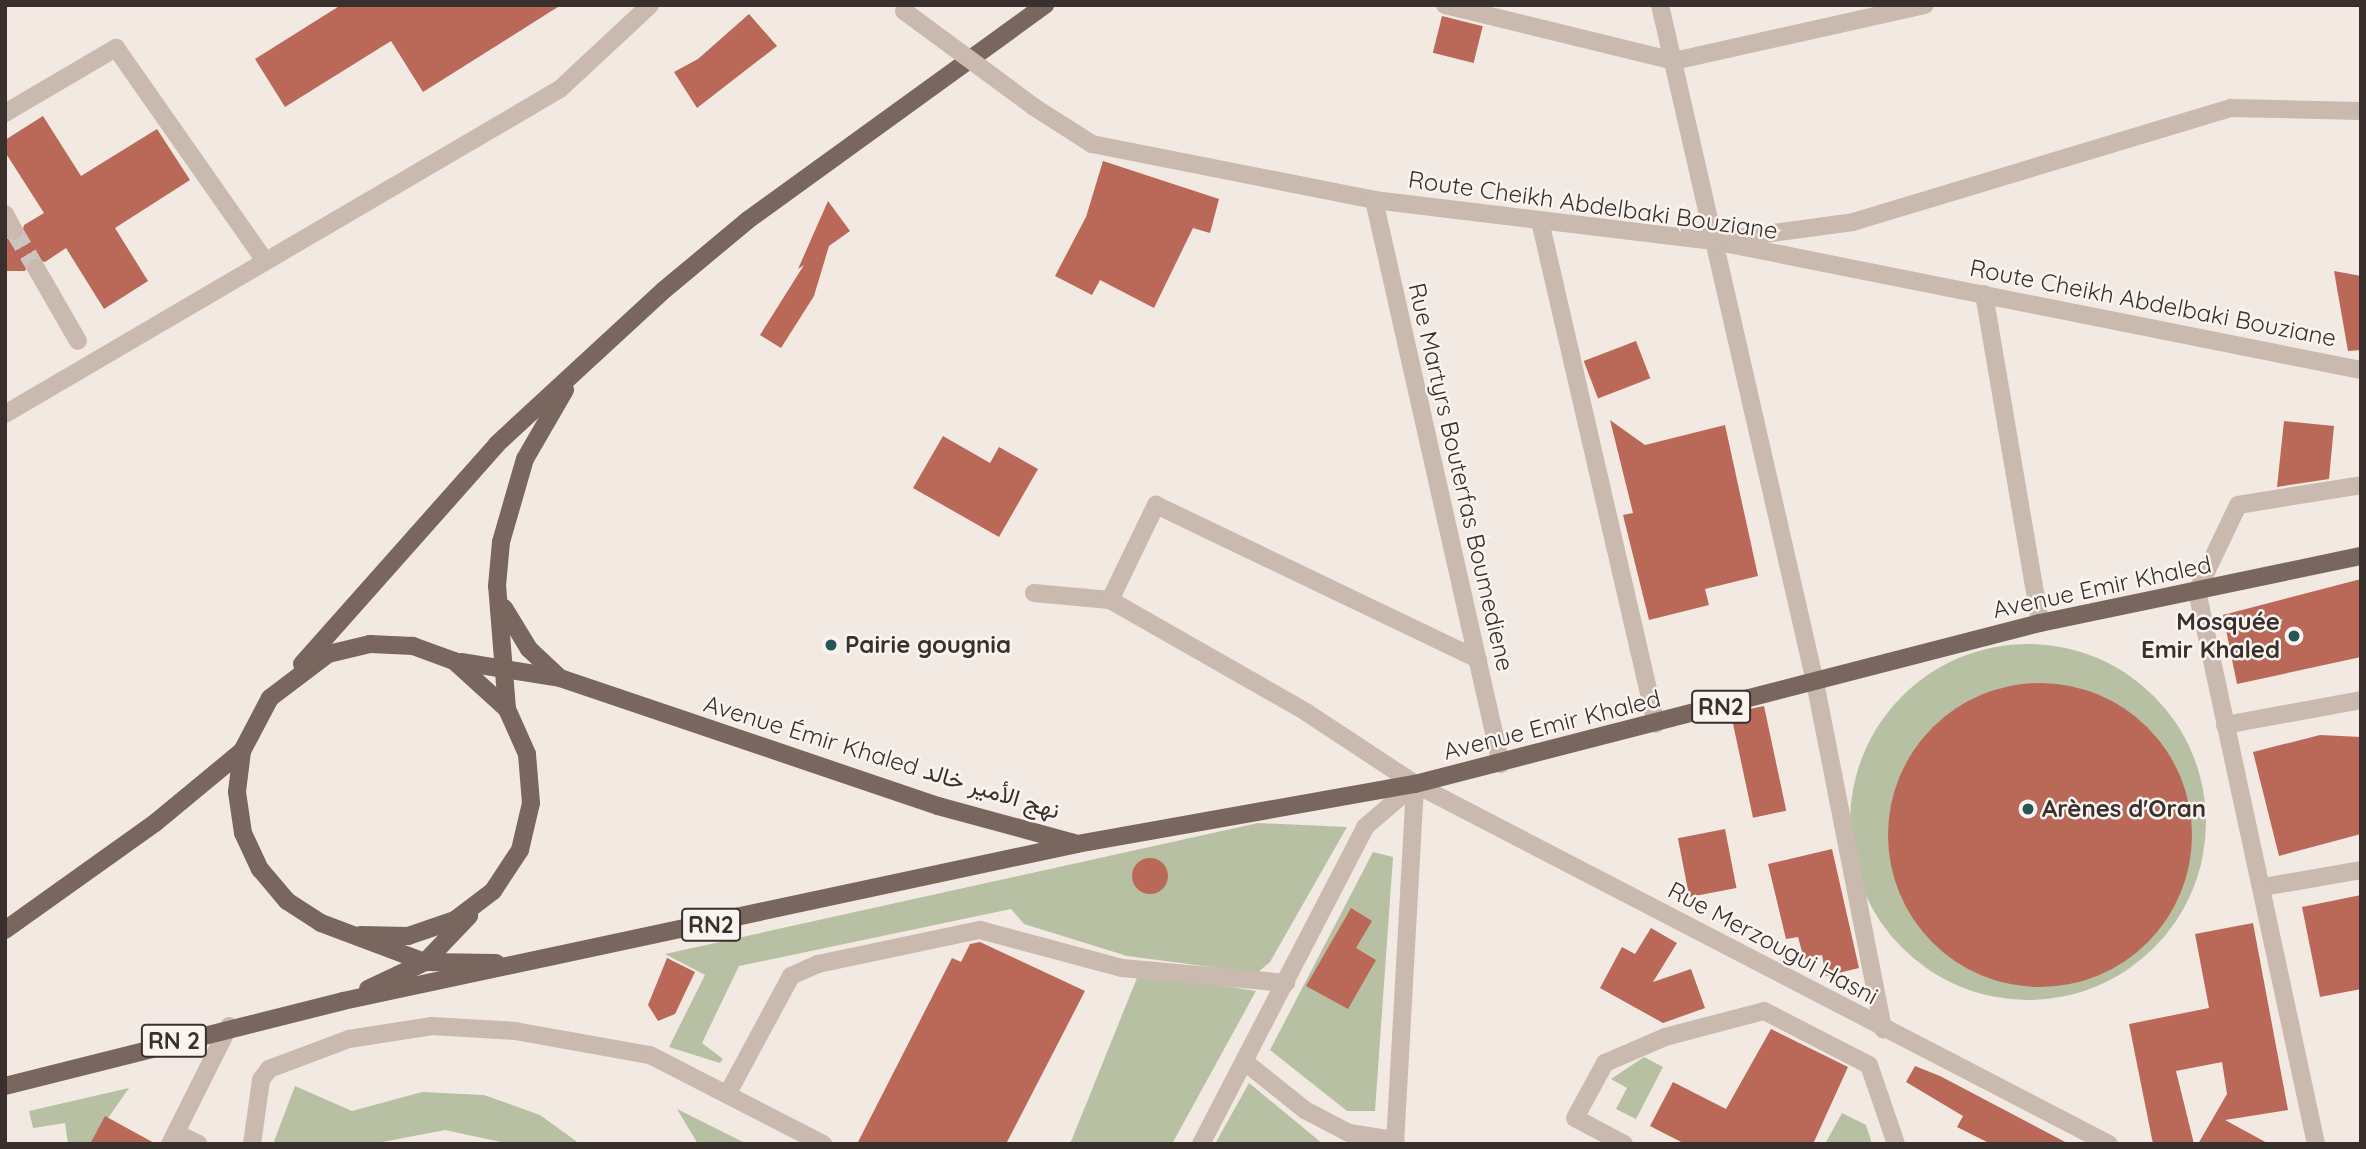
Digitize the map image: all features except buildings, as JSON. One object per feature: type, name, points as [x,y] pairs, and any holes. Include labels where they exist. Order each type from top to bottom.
[{"type":"main road","points":[[578,369],[526,459],[507,516],[497,586],[507,709],[527,754],[531,803],[520,850],[493,891],[454,920],[408,936],[360,935],[321,923],[287,901],[260,869],[243,832],[237,792],[242,751],[253,723],[469,474],[578,369],[748,220],[1045,5]]},
{"type":"main road","name":"Avenue Emir Khaled","points":[[1077,844],[1415,784],[2040,623],[2361,555]]},
{"type":"main road","points":[[497,586],[514,630],[560,678]]},
{"type":"main road","points":[[291,676],[328,654],[370,644],[413,646],[454,661],[507,709]]},
{"type":"main road","name":"Avenue Émir Khaled نهج الأمير خالد","points":[[454,661],[560,678],[938,806],[1077,844]]},
{"type":"main road","points":[[5,930],[155,823],[242,751]]},
{"type":"main road","name":"Avenue Émir Khaled نهج الأمير خالد","points":[[343,1001],[537,963],[1077,844]]},
{"type":"main road","name":"RN2","points":[[343,1001],[425,962],[493,891]]},
{"type":"main road","name":"RN2","points":[[360,935],[425,962],[537,963]]},
{"type":"main road","name":"RN 2","points":[[5,1086],[229,1026],[343,1001]]},
{"type":"street","points":[[5,414],[560,89],[650,5]]},
{"type":"street","points":[[1445,5],[1674,61],[1925,5]]},
{"type":"street","points":[[1660,5],[1815,682],[1883,1029]]},
{"type":"street","name":"Route Cheikh Abdelbaki Bouziane","points":[[901,8],[1034,107],[1092,144],[1374,200],[1714,241],[2361,370]]},
{"type":"street","points":[[5,113],[116,48],[265,261]]},
{"type":"street","points":[[1714,241],[1853,222],[2231,108],[2361,111]]},
{"type":"street","name":"Rue Martyrs Bouterfas Boumediene","points":[[1374,200],[1501,764]]},
{"type":"street","points":[[5,214],[15,231]]},
{"type":"street","points":[[1539,221],[1656,724]]},
{"type":"street","points":[[36,268],[78,341]]},
{"type":"street","points":[[1984,294],[2040,623]]},
{"type":"street","points":[[2316,1144],[2263,887],[2197,591],[2238,505],[2361,485]]},
{"type":"street","points":[[1034,593],[1110,600],[1156,505],[1478,659]]},
{"type":"street","name":"Rue Merzougui Hasni","points":[[1110,600],[1306,712],[1415,784],[2109,1144]]},
{"type":"street","points":[[2225,724],[2361,701]]},
{"type":"street","points":[[1201,1144],[1365,827],[1415,784]]},
{"type":"street","points":[[1245,1062],[1305,1110],[1349,1133],[1395,1142],[1415,784]]},
{"type":"street","points":[[2263,887],[2361,870]]},
{"type":"street","points":[[728,1093],[791,976],[818,964],[980,930],[1122,968],[1286,983]]},
{"type":"street","points":[[1624,1144],[1575,1118],[1605,1063],[1665,1037],[1763,1011],[1869,1065],[1896,1144]]},
{"type":"street","points":[[199,1144],[173,1138],[229,1026]]},
{"type":"street","points":[[252,1144],[261,1080],[269,1069],[349,1039],[432,1026],[515,1031],[650,1055],[823,1144]]},
{"type":"green space","name":"Arènes d'Oran","points":[[2028,644],[2063,647],[2096,658],[2127,674],[2154,696],[2176,723],[2192,754],[2203,787],[2206,822],[2203,857],[2192,890],[2176,921],[2154,948],[2127,970],[2096,986],[2063,997],[2028,1000],[1993,997],[1960,986],[1929,970],[1902,948],[1880,921],[1864,890],[1853,857],[1850,822],[1853,787],[1864,754],[1880,723],[1902,696],[1929,674],[1960,658],[1993,647]]},
{"type":"green space","points":[[1258,823],[1347,827],[1270,962],[1257,973],[1127,956],[1024,924],[1011,909],[739,966],[702,1043],[723,1059],[720,1063],[669,1047],[705,975],[665,954]]},
{"type":"green space","points":[[1373,852],[1393,857],[1375,1111],[1347,1111],[1270,1050]]},
{"type":"green space","points":[[1139,973],[1256,991],[1172,1144],[1070,1144]]},
{"type":"green space","points":[[1644,1057],[1663,1067],[1636,1119],[1616,1109],[1627,1088],[1611,1079]]},
{"type":"green space","points":[[1249,1083],[1323,1144],[1215,1144]]},
{"type":"green space","points":[[295,1086],[352,1111],[422,1092],[484,1095],[540,1115],[580,1144],[510,1144],[445,1130],[372,1144],[273,1144]]},
{"type":"green space","points":[[129,1088],[90,1144],[68,1144],[65,1123],[33,1128],[29,1111]]},
{"type":"green space","points":[[677,1109],[747,1144],[698,1144]]},
{"type":"green space","points":[[1842,1113],[1866,1125],[1872,1144],[1825,1144]]},
{"type":"tunnel","points":[[14,231],[36,268]]},
{"type":"place","name":"Mosquée Emir Khaled","points":[[2294,636]]},
{"type":"place","name":"Pairie gougnia","points":[[831,645]]},
{"type":"place","name":"Arènes d'Oran","points":[[2028,809]]}]
